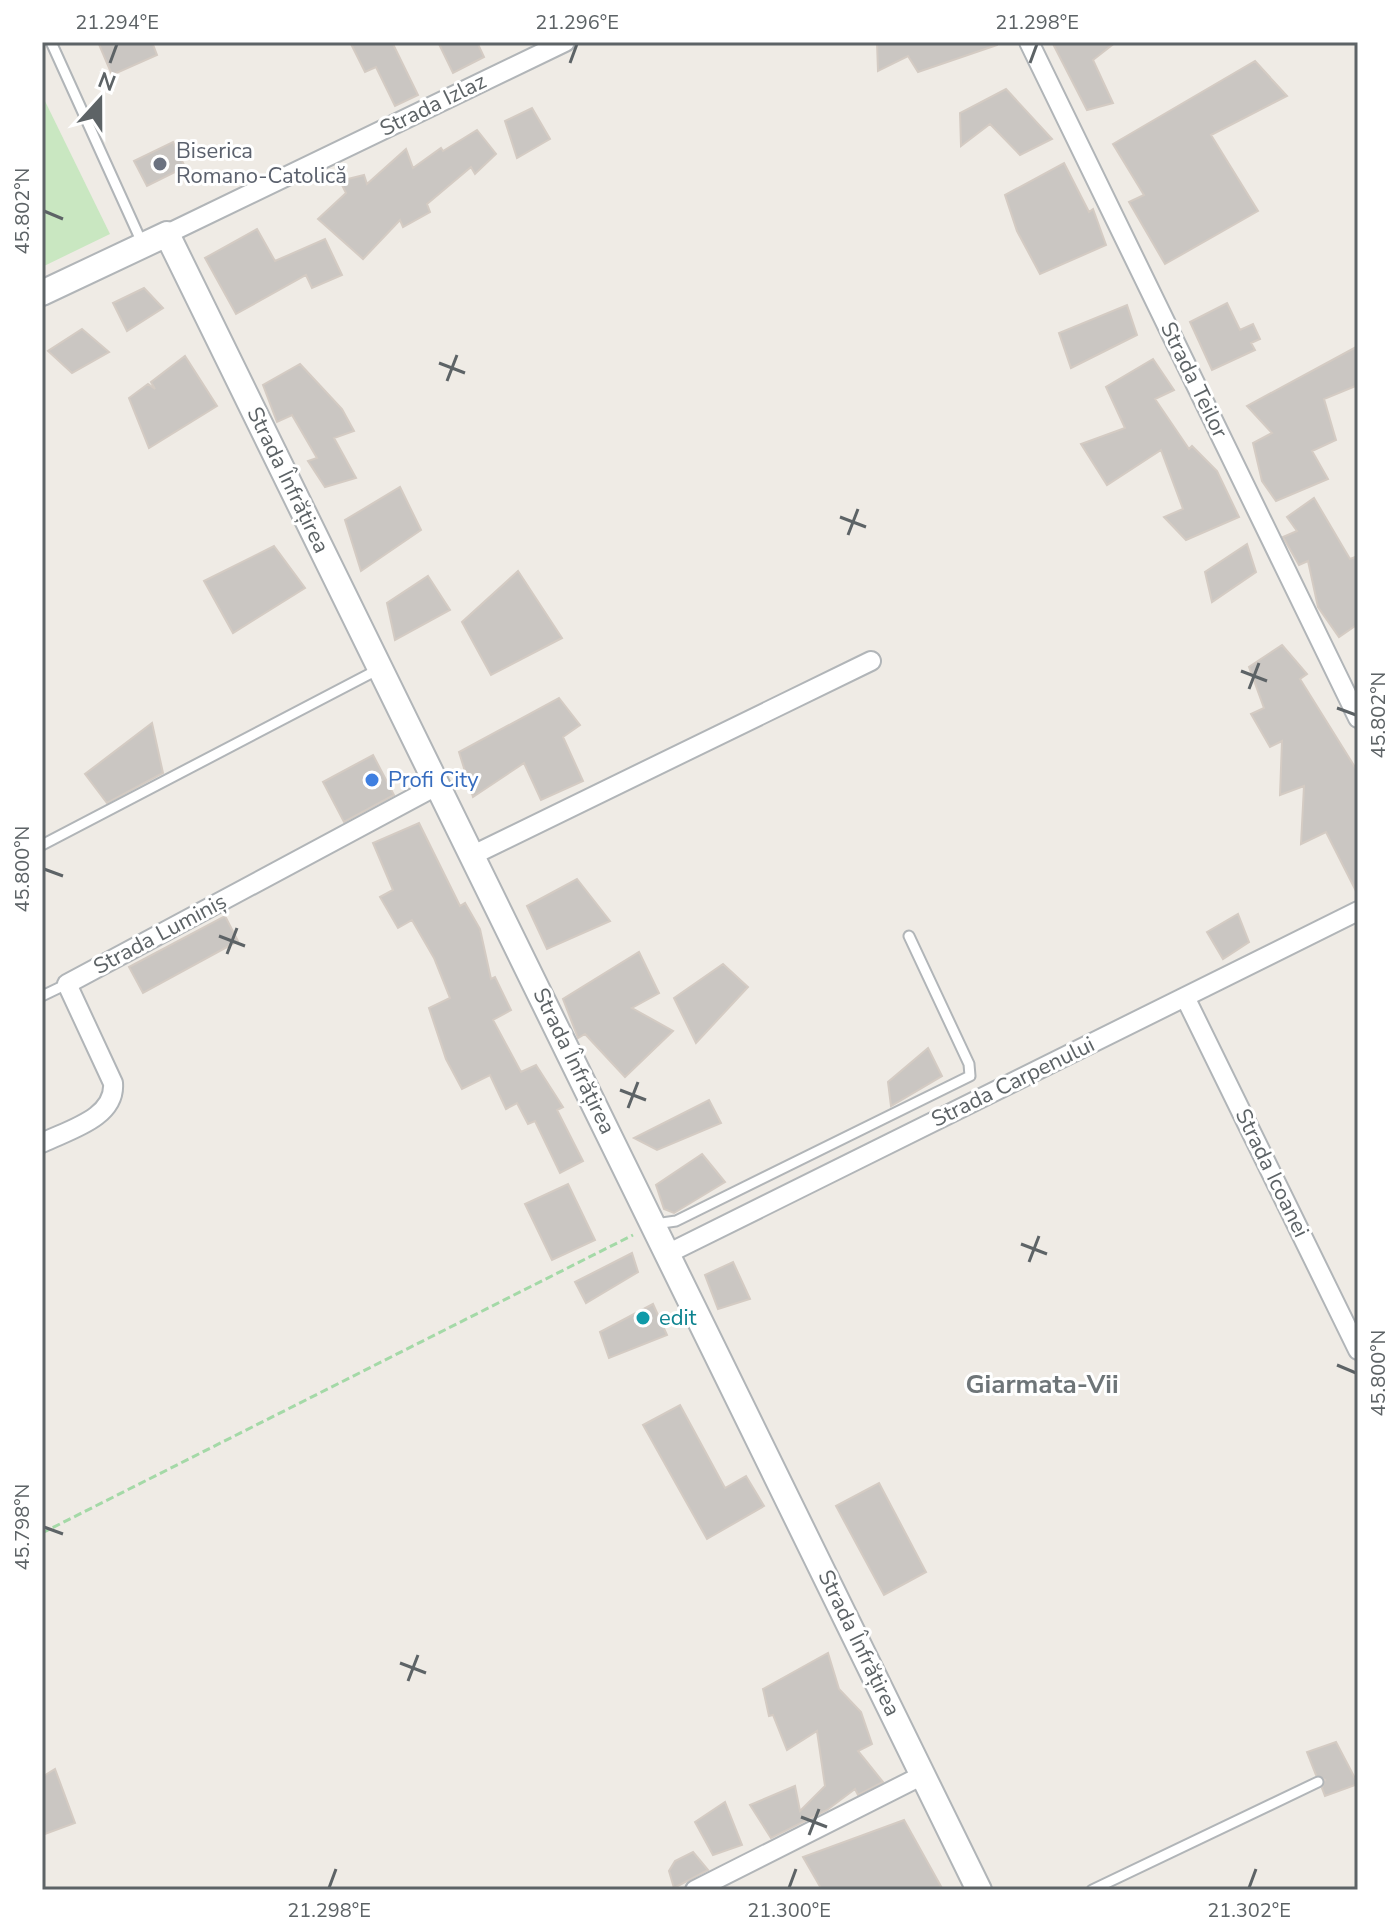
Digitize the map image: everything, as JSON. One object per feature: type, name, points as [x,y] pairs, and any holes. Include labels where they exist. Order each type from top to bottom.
[{"type":"street","name":"Strada Izlaz","points":[[42,293],[565,42]]},
{"type":"street","name":"Strada Teilor","points":[[1029,42],[1358,718]]},
{"type":"street","name":"Strada Înfrățirea","points":[[167,234],[979,1890]]},
{"type":"street","points":[[473,855],[871,661]]},
{"type":"street","name":"Strada Luminiș","points":[[42,1143],[102,1113],[114,1095],[113,1083],[67,984],[438,785]]},
{"type":"street","name":"Strada Carpenului","points":[[669,1253],[1358,911]]},
{"type":"street","name":"Strada Icoanei","points":[[1185,997],[1358,1350]]},
{"type":"street","points":[[695,1890],[923,1775]]},
{"type":"lane","points":[[51,42],[143,245]]},
{"type":"lane","points":[[42,845],[380,668]]},
{"type":"lane","points":[[909,936],[969,1064],[970,1076],[981,1098]]},
{"type":"lane","points":[[42,996],[67,984]]},
{"type":"lane","points":[[655,1224],[676,1221],[970,1076]]},
{"type":"lane","points":[[1092,1890],[1318,1782]]},
{"type":"path","points":[[42,1533],[655,1224]]},
{"type":"green space","points":[[42,95],[110,234],[42,267]]},
{"type":"building","points":[[98,42],[152,42],[157,55],[112,75]]},
{"type":"building","points":[[350,42],[392,42],[418,95],[395,106],[376,67],[365,72]]},
{"type":"building","points":[[438,42],[477,42],[484,57],[453,73]]},
{"type":"building","points":[[877,42],[997,42],[997,45],[918,72],[908,56],[878,71]]},
{"type":"building","points":[[1052,42],[1116,42],[1093,60],[1113,103],[1087,110]]},
{"type":"building","points":[[1255,61],[1287,96],[1211,135],[1258,211],[1165,264],[1129,202],[1144,195],[1113,144]]},
{"type":"building","points":[[1006,89],[1052,139],[1020,155],[990,124],[961,146],[960,113]]},
{"type":"building","points":[[532,108],[550,139],[517,158],[505,121]]},
{"type":"building","points":[[477,130],[496,154],[475,174],[471,167],[427,204],[430,212],[403,227],[400,220],[363,259],[318,219],[346,193],[340,181],[364,175],[367,184],[406,149],[413,168],[441,148],[443,151]]},
{"type":"building","name":"Biserica Romano-Catolică","points":[[173,142],[185,167],[147,186],[134,161]]},
{"type":"building","points":[[1064,163],[1089,212],[1093,209],[1106,245],[1040,274],[1017,231],[1005,195]]},
{"type":"building","points":[[257,229],[275,261],[325,239],[342,275],[312,288],[306,275],[236,314],[205,258]]},
{"type":"building","points":[[144,288],[163,308],[127,331],[113,303]]},
{"type":"building","points":[[1227,303],[1240,330],[1253,324],[1260,339],[1251,343],[1255,350],[1212,370],[1190,322]]},
{"type":"building","points":[[1127,305],[1137,335],[1071,368],[1059,333]]},
{"type":"building","points":[[82,329],[109,352],[72,373],[48,351]]},
{"type":"building","points":[[1358,346],[1358,385],[1324,399],[1336,440],[1312,451],[1328,479],[1276,501],[1262,481],[1253,443],[1272,433],[1247,406]]},
{"type":"building","points":[[185,356],[217,406],[149,448],[129,398],[148,384],[155,389],[151,382]]},
{"type":"building","points":[[1153,359],[1174,390],[1155,399],[1189,449],[1192,446],[1217,471],[1239,517],[1186,540],[1164,517],[1183,509],[1161,450],[1107,485],[1081,444],[1125,428],[1106,387]]},
{"type":"building","points":[[300,364],[342,409],[354,431],[334,438],[356,478],[325,487],[308,461],[317,458],[292,415],[277,422],[263,385]]},
{"type":"building","points":[[400,487],[421,530],[361,571],[345,520]]},
{"type":"building","points":[[1314,498],[1350,559],[1358,556],[1358,624],[1339,637],[1318,607],[1308,561],[1299,565],[1283,537],[1297,531],[1287,517]]},
{"type":"building","points":[[1247,544],[1256,572],[1212,602],[1205,572]]},
{"type":"building","points":[[274,546],[305,588],[233,633],[204,581]]},
{"type":"building","points":[[518,571],[562,638],[491,675],[462,622]]},
{"type":"building","points":[[428,576],[450,610],[395,640],[387,603]]},
{"type":"building","points":[[1282,645],[1307,674],[1300,679],[1358,772],[1358,895],[1326,832],[1301,844],[1304,786],[1280,795],[1282,741],[1270,747],[1251,714],[1264,708],[1249,667]]},
{"type":"building","points":[[559,698],[580,725],[563,737],[583,781],[541,800],[524,763],[473,797],[459,752]]},
{"type":"building","points":[[152,723],[163,773],[107,803],[85,774]]},
{"type":"building","points":[[373,755],[394,795],[344,822],[323,782]]},
{"type":"building","points":[[419,823],[460,906],[465,903],[480,929],[491,979],[495,977],[511,1010],[493,1020],[521,1072],[536,1065],[563,1107],[557,1110],[583,1161],[560,1173],[535,1121],[528,1124],[517,1103],[506,1109],[490,1075],[462,1089],[446,1059],[429,1008],[450,998],[434,958],[412,920],[398,928],[380,897],[393,890],[373,843]]},
{"type":"building","points":[[577,879],[610,921],[547,949],[527,906]]},
{"type":"building","points":[[1238,914],[1249,942],[1223,959],[1207,932]]},
{"type":"building","points":[[225,916],[238,941],[143,993],[129,967]]},
{"type":"building","points":[[639,952],[659,993],[632,1008],[673,1031],[625,1077],[585,1034],[578,1038],[563,999]]},
{"type":"building","points":[[723,964],[748,987],[696,1043],[674,998]]},
{"type":"building","points":[[928,1048],[942,1076],[891,1106],[888,1082]]},
{"type":"building","points":[[709,1100],[721,1123],[657,1150],[634,1138]]},
{"type":"building","points":[[702,1154],[725,1182],[674,1213],[664,1209],[656,1185]]},
{"type":"building","points":[[568,1184],[595,1240],[552,1260],[525,1204]]},
{"type":"building","points":[[632,1253],[638,1272],[586,1303],[575,1282]]},
{"type":"building","points":[[733,1262],[750,1299],[718,1309],[705,1275]]},
{"type":"building","name":"edit","points":[[653,1304],[667,1335],[609,1358],[600,1332]]},
{"type":"building","points":[[680,1405],[725,1488],[746,1476],[764,1506],[707,1539],[643,1425]]},
{"type":"building","points":[[879,1483],[926,1572],[884,1595],[836,1506]]},
{"type":"building","points":[[828,1653],[839,1689],[861,1712],[872,1744],[858,1751],[883,1782],[858,1795],[855,1789],[827,1810],[771,1838],[750,1805],[795,1786],[800,1811],[825,1786],[817,1731],[787,1750],[773,1715],[769,1716],[763,1689]]},
{"type":"building","points":[[1336,1742],[1358,1784],[1325,1796],[1322,1788],[1325,1780],[1316,1775],[1307,1752]]},
{"type":"building","points":[[55,1769],[75,1823],[42,1835],[42,1777]]},
{"type":"building","points":[[725,1802],[742,1845],[713,1855],[695,1822]]},
{"type":"building","points":[[904,1820],[943,1890],[822,1890],[803,1857]]},
{"type":"building","points":[[693,1852],[708,1870],[674,1888],[669,1871],[675,1861]]},
{"type":"place","name":"Biserica Romano-Catolică","points":[[160,164]]},
{"type":"place","name":"Profi City","points":[[372,780]]},
{"type":"place","name":"edit","points":[[643,1318]]},
{"type":"district","name":"Giarmata-Vii","points":[[1042,1384]]}]
